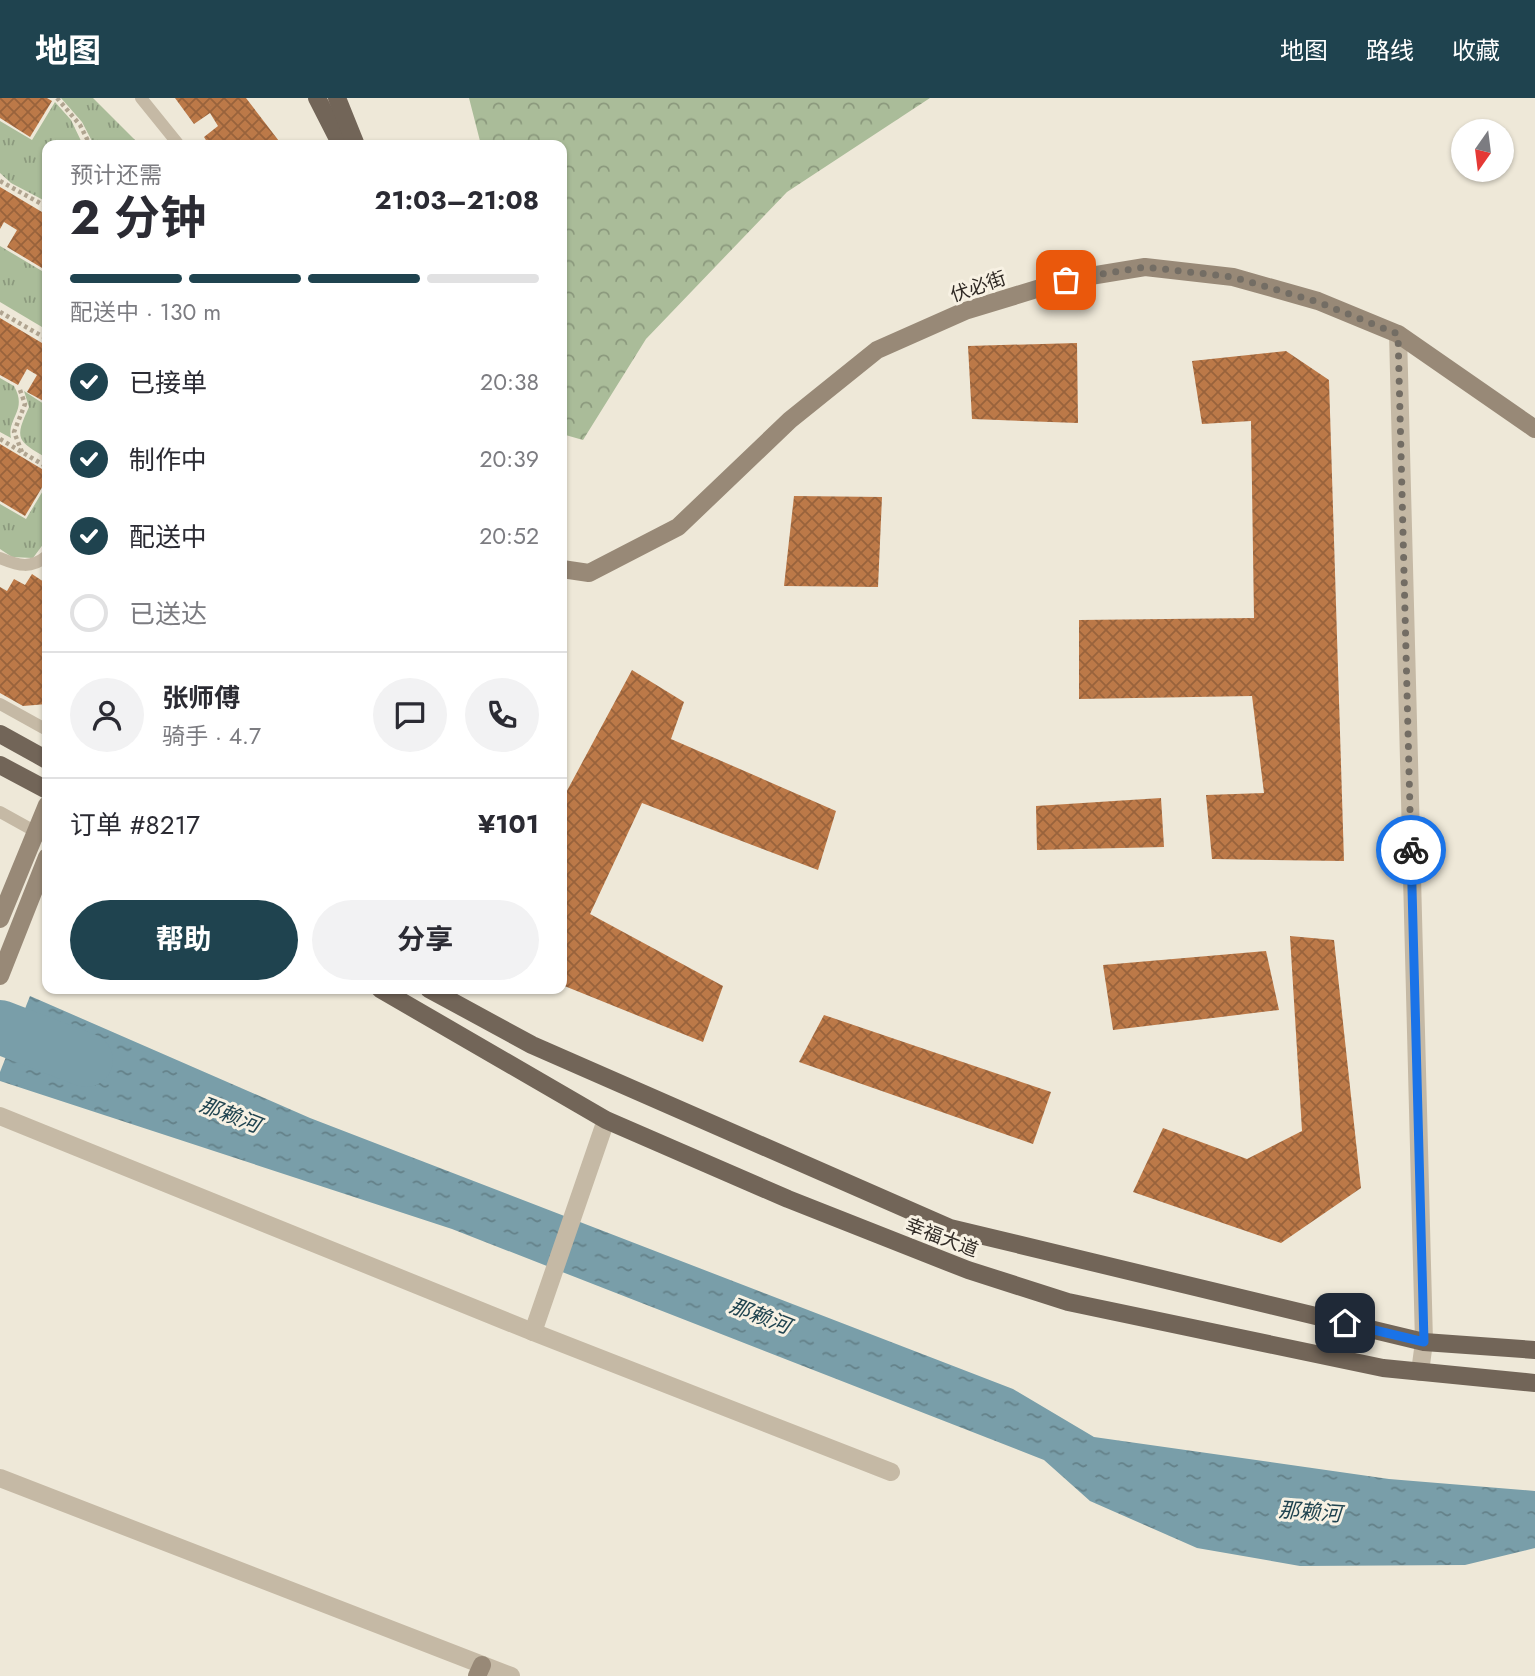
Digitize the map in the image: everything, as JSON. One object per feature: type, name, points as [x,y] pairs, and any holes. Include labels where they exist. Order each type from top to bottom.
[{"type":"main road","points":[[317,98],[338,140]]},
{"type":"main road","points":[[337,98],[354,140]]},
{"type":"main road","name":"伏必街","points":[[567,570],[589,573],[678,527],[789,420],[877,350],[965,311],[1066,280],[1145,267],[1233,277],[1318,302],[1398,334],[1535,429]]},
{"type":"main road","points":[[0,734],[42,757]]},
{"type":"main road","points":[[0,765],[42,787]]},
{"type":"main road","points":[[0,919],[41,835]]},
{"type":"main road","points":[[3,970],[42,869]]},
{"type":"main road","name":"幸福大道","points":[[389,994],[606,1119],[814,1209],[968,1270],[1068,1302],[1383,1368],[1535,1383]]},
{"type":"main road","name":"幸福大道","points":[[438,994],[531,1045],[950,1228],[1424,1342],[1535,1350]]},
{"type":"street","points":[[1398,334],[1424,1342],[1420,1372]]},
{"type":"street","points":[[0,1116],[533,1332],[891,1472]]},
{"type":"street","points":[[533,1332],[606,1119]]},
{"type":"street","points":[[0,1478],[480,1670],[511,1676]]},
{"type":"lane","points":[[141,98],[175,140]]},
{"type":"lane","points":[[0,558],[19,566],[36,565],[42,560]]},
{"type":"lane","points":[[0,704],[42,727]]},
{"type":"lane","points":[[0,812],[41,835]]},
{"type":"path","points":[[57,98],[80,125],[88,140]]},
{"type":"path","points":[[0,181],[42,204]]},
{"type":"path","points":[[0,312],[42,337]]},
{"type":"path","points":[[20,390],[25,404],[14,432],[22,452]]},
{"type":"path","points":[[0,439],[42,464]]},
{"type":"green space","points":[[61,98],[93,98],[135,140],[91,140],[82,122]]},
{"type":"green space","points":[[469,98],[930,98],[787,192],[646,339],[583,440],[567,435],[567,140],[480,140]]},
{"type":"green space","points":[[55,102],[71,120],[81,140],[42,140],[42,199],[11,183],[0,173],[0,121],[32,140]]},
{"type":"green space","points":[[0,246],[42,271],[42,327],[0,302]]},
{"type":"green space","points":[[0,378],[14,386],[18,395],[19,402],[11,438],[0,432]]},
{"type":"green space","points":[[24,391],[42,403],[42,455],[21,438],[21,426],[29,407]]},
{"type":"green space","points":[[42,492],[42,546],[33,558],[12,557],[0,549],[0,504],[26,519]]},
{"type":"water","points":[[30,996],[310,1118],[1013,1389],[1094,1437],[1389,1479],[1535,1491],[1535,1548],[1465,1565],[1300,1566],[1197,1548],[1090,1501],[1044,1460],[452,1229],[0,1081],[0,1072]]},
{"type":"building","points":[[0,98],[47,98],[52,101],[30,137],[0,118]]},
{"type":"building","points":[[175,98],[246,98],[278,140],[206,140],[204,137],[218,126],[210,113],[194,124]]},
{"type":"building","points":[[0,187],[42,212],[42,268],[7,247],[17,230],[4,222],[0,229]]},
{"type":"building","points":[[0,318],[42,343],[42,400],[27,392],[37,375],[27,369],[18,385],[0,375]]},
{"type":"building","points":[[1077,343],[1078,423],[972,419],[968,346]]},
{"type":"building","points":[[1286,351],[1329,380],[1344,861],[1212,859],[1206,795],[1264,793],[1252,696],[1079,699],[1079,620],[1254,618],[1251,421],[1202,424],[1192,361]]},
{"type":"building","points":[[0,444],[42,469],[42,487],[25,516],[0,501]]},
{"type":"building","points":[[794,496],[882,497],[878,587],[784,586]]},
{"type":"building","points":[[32,574],[42,581],[42,704],[23,706],[0,693],[0,587],[7,591],[14,579],[25,585]]},
{"type":"building","points":[[632,670],[684,702],[671,739],[836,811],[818,870],[642,803],[590,914],[723,986],[703,1042],[567,987],[567,791]]},
{"type":"building","points":[[1161,798],[1164,847],[1037,850],[1036,806]]},
{"type":"building","points":[[1290,936],[1334,940],[1361,1188],[1281,1243],[1133,1192],[1163,1128],[1247,1159],[1302,1131]]},
{"type":"building","points":[[1266,951],[1279,1010],[1113,1030],[1103,965]]},
{"type":"building","points":[[824,1015],[1051,1092],[1033,1144],[799,1062]]},
{"type":"waterway","name":"那赖河","points":[[0,1027],[86,1060]]},
{"type":"way so far","points":[[1066,280],[1145,267],[1233,277],[1318,302],[1398,334],[1411,850]]},
{"type":"route","points":[[1345,1323],[1424,1342],[1411,850]]}]
